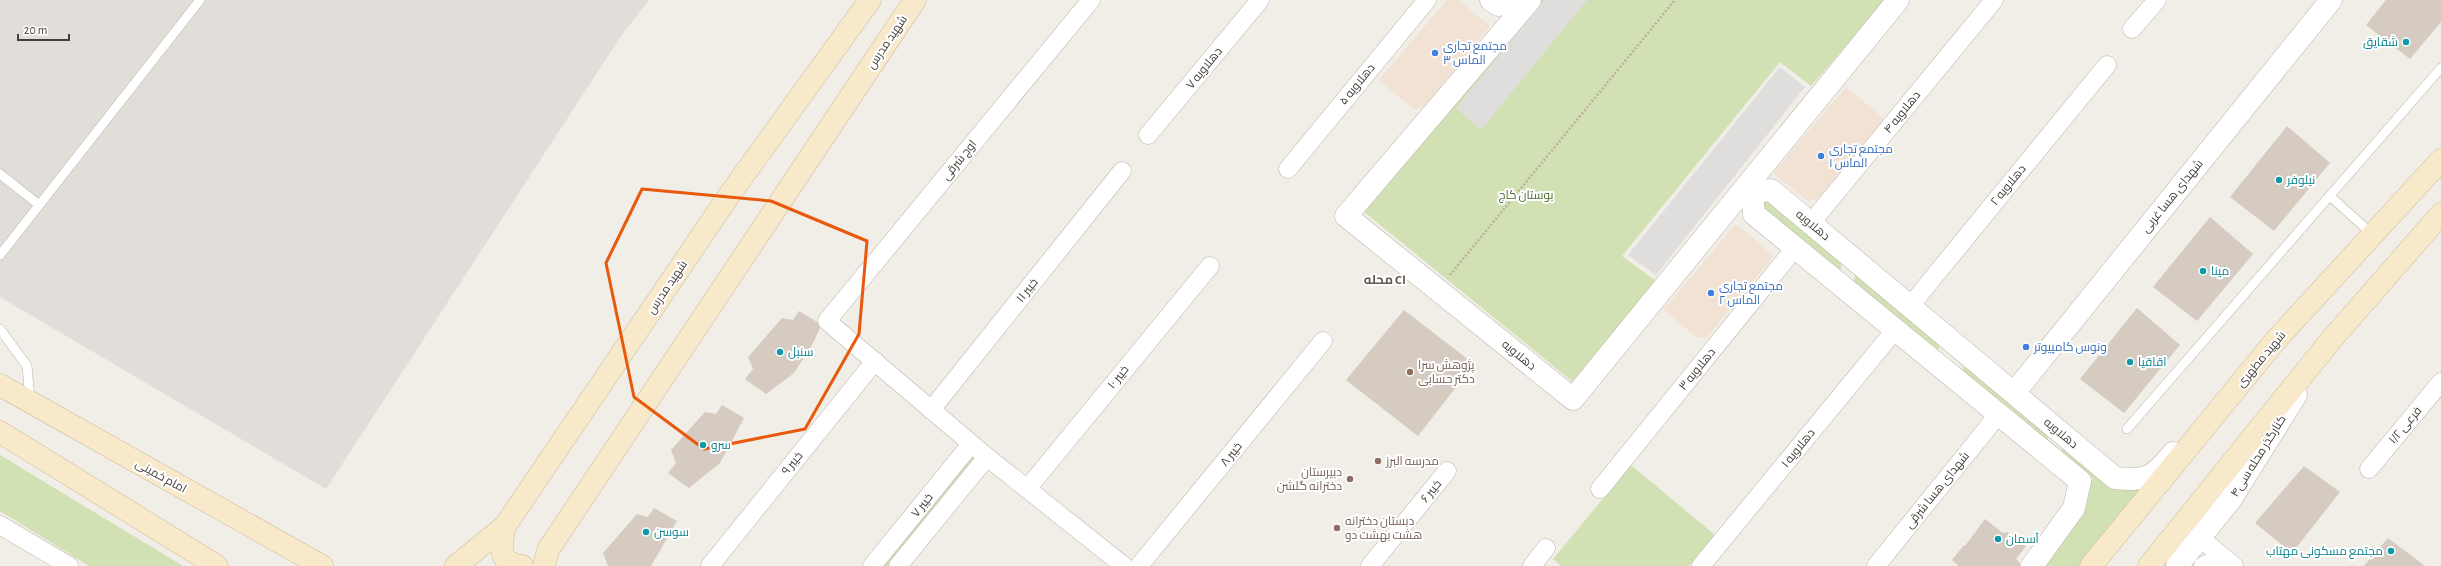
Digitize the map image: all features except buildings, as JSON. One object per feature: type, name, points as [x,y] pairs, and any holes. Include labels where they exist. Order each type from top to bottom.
[{"type":"main road","name":"شهید مدرس","points":[[456,566],[505,526],[730,194],[870,0]]},
{"type":"main road","name":"شهید مدرس","points":[[524,566],[537,559],[546,558],[915,0]]},
{"type":"main road","name":"شهید مطهری","points":[[2091,566],[2276,340],[2441,160]]},
{"type":"main road","points":[[2149,566],[2331,340],[2441,214]]},
{"type":"main road","name":"امام خمینی","points":[[0,385],[322,566]]},
{"type":"main road","points":[[0,432],[217,566]]},
{"type":"main road","points":[[505,526],[500,547],[505,558],[514,565],[524,566]]},
{"type":"street","name":"اوج شرقی","points":[[875,361],[827,321],[1091,0]]},
{"type":"street","name":"دهلاویه ۷","points":[[1148,135],[1260,0]]},
{"type":"street","name":"دهلاویه ۵","points":[[1288,168],[1427,0]]},
{"type":"street","name":"دهلاویه","points":[[1512,3],[1346,216],[1573,399],[1748,189],[1898,0]]},
{"type":"street","name":"دهلاویه ۴","points":[[1811,223],[1994,0]]},
{"type":"street","points":[[2132,30],[2157,0]]},
{"type":"street","name":"شهدای هسا غربی","points":[[2014,393],[2331,0]]},
{"type":"street","name":"دهلاویه ۲","points":[[1910,306],[2107,64]]},
{"type":"street","name":"خیبر ۱۱","points":[[931,410],[1122,171]]},
{"type":"street","name":"دهلاویه","points":[[1748,189],[1771,190],[1959,349],[2115,478],[2138,480],[2158,471],[2263,343],[2276,340]]},
{"type":"street","name":"دهلاویه","points":[[1748,189],[1754,214],[2080,482],[2074,508],[2032,566]]},
{"type":"street","name":"دهلاویه ۳","points":[[1600,489],[1795,248]]},
{"type":"street","points":[[1840,285],[1859,264]]},
{"type":"street","name":"خیبر ۱۰","points":[[1027,489],[1210,266]]},
{"type":"street","name":"دهلاویه ۱","points":[[1701,566],[1894,330]]},
{"type":"street","name":"کنارگذر محله سی۴","points":[[2178,566],[2231,499],[2331,340]]},
{"type":"street","name":"خیبر ۸","points":[[1139,566],[1323,341]]},
{"type":"street","points":[[1942,368],[1959,349]]},
{"type":"street","points":[[875,361],[971,444],[1124,566]]},
{"type":"street","name":"خیبر ۹","points":[[710,566],[875,361]]},
{"type":"street","name":"فرعی ۱/۲","points":[[2369,469],[2441,382]]},
{"type":"street","name":"شهدای هسا شرقی","points":[[1876,566],[1998,414]]},
{"type":"street","points":[[2046,454],[2064,435]]},
{"type":"street","name":"خیبر ۷","points":[[872,566],[971,444]]},
{"type":"street","name":"خیبر ۷","points":[[898,566],[987,457]]},
{"type":"street","name":"خیبر ۶","points":[[1370,566],[1447,471]]},
{"type":"street","points":[[0,525],[69,566]]},
{"type":"street","points":[[2200,538],[2229,562]]},
{"type":"street","points":[[1532,566],[1546,548]]},
{"type":"street","points":[[2203,566],[2229,562]]},
{"type":"lane","points":[[0,255],[38,204],[200,0]]},
{"type":"lane","points":[[2127,429],[2441,68]]},
{"type":"lane","points":[[0,174],[38,204]]},
{"type":"lane","points":[[2330,196],[2373,235]]},
{"type":"lane","points":[[0,329],[28,366],[30,403]]},
{"type":"path","points":[[1438,290],[1675,0]]},
{"type":"highlighted area","points":[[642,189],[771,201],[867,241],[859,334],[805,429],[704,449],[634,397],[606,263]]},
{"type":"shaded area","points":[[0,0],[649,0],[621,36],[326,489],[0,297]]},
{"type":"shaded area","name":"مجتمع تجاری الماس ۳","points":[[1447,0],[1458,0],[1490,26],[1424,107],[1414,109],[1379,80]]},
{"type":"shaded area","points":[[1544,0],[1587,0],[1481,130],[1456,108]]},
{"type":"shaded area","points":[[1780,67],[1805,87],[1656,275],[1628,255]]},
{"type":"shaded area","name":"مجتمع تجاری الماس ۱","points":[[1846,87],[1884,119],[1818,199],[1808,201],[1773,173]]},
{"type":"shaded area","name":"مجتمع تجاری الماس ۲","points":[[1736,224],[1774,256],[1708,336],[1698,338],[1663,310]]},
{"type":"green space","name":"بوستان کاج","points":[[1538,0],[1885,0],[1811,86],[1780,62],[1622,256],[1656,281],[1573,382],[1363,211]]},
{"type":"green space","points":[[1765,195],[1841,260],[1841,269],[1834,269],[1755,202]]},
{"type":"green space","points":[[1855,275],[1863,275],[1939,340],[1939,349],[1932,349],[1854,282]]},
{"type":"green space","points":[[1964,366],[2048,430],[2048,439],[2041,439],[1962,372]]},
{"type":"green space","points":[[2061,447],[2147,490],[2084,566],[2043,566],[2087,503],[2086,492],[2093,479],[2062,451]]},
{"type":"green space","points":[[970,453],[977,458],[891,566],[881,566]]},
{"type":"green space","points":[[0,455],[183,566],[89,566],[0,511]]},
{"type":"green space","points":[[1631,465],[1715,535],[1689,566],[1561,566],[1553,559]]},
{"type":"place","name":"شقایق","points":[[2406,42]]},
{"type":"place","name":"مجتمع تجاری الماس ۳","points":[[1435,53]]},
{"type":"place","name":"مجتمع تجاری الماس ۱","points":[[1821,156]]},
{"type":"place","name":"نیلوفر","points":[[2279,180]]},
{"type":"place","name":"مینا","points":[[2203,271]]},
{"type":"place","name":"مجتمع تجاری الماس ۲","points":[[1711,293]]},
{"type":"place","name":"ونوس کامپیوتر","points":[[2026,347]]},
{"type":"place","name":"سنبل","points":[[780,352]]},
{"type":"place","name":"اقاقیا","points":[[2130,362]]},
{"type":"place","name":"پژوهش سرا دکتر حسابی","points":[[1410,372]]},
{"type":"place","name":"سرو","points":[[703,445]]},
{"type":"place","name":"مدرسه البرز","points":[[1378,461]]},
{"type":"place","name":"دبیرستان دخترانه گلشن","points":[[1350,479]]},
{"type":"place","name":"دبستان دخترانه هشت بهشت دو","points":[[1337,528]]},
{"type":"place","name":"سوسن","points":[[646,532]]},
{"type":"place","name":"آسمان","points":[[1998,539]]},
{"type":"place","name":"مجتمع مسکونی مهتاب","points":[[2391,551]]},
{"type":"district","name":"محله C۱","points":[[1385,279]]}]
